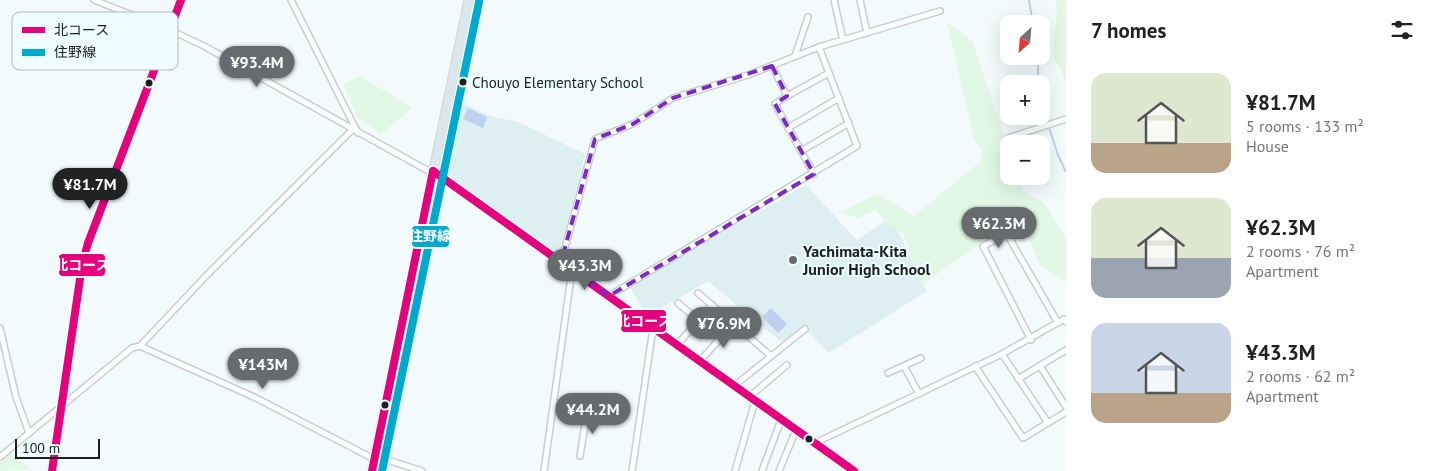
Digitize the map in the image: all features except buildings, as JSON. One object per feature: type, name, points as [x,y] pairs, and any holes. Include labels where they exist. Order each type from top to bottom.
[{"type":"highway","points":[[372,471],[432,172],[469,0]]},
{"type":"street","points":[[94,0],[124,12]]},
{"type":"street","points":[[177,12],[181,0]]},
{"type":"street","points":[[291,0],[358,134]]},
{"type":"street","points":[[834,0],[843,40]]},
{"type":"street","points":[[860,0],[867,33]]},
{"type":"street","points":[[561,262],[595,139],[633,124],[673,98],[772,66],[820,47],[940,11]]},
{"type":"street","points":[[795,56],[808,17]]},
{"type":"street","points":[[178,34],[204,46],[358,134],[432,172],[854,471]]},
{"type":"street","points":[[609,296],[814,174],[857,146],[820,47]]},
{"type":"street","points":[[772,66],[787,96]]},
{"type":"street","points":[[52,471],[79,284],[88,244],[155,70]]},
{"type":"street","points":[[814,174],[776,104],[829,73]]},
{"type":"street","points":[[788,128],[839,98]]},
{"type":"street","points":[[1017,135],[1066,119]]},
{"type":"street","points":[[801,151],[849,123]]},
{"type":"street","points":[[0,457],[132,348],[140,346],[205,277],[352,130]]},
{"type":"street","points":[[1031,340],[983,246],[1007,234],[1058,324]]},
{"type":"street","points":[[544,471],[572,270]]},
{"type":"street","points":[[698,293],[772,356]]},
{"type":"street","points":[[678,303],[698,320]]},
{"type":"street","points":[[677,345],[712,305]]},
{"type":"street","points":[[815,443],[1031,340],[1064,320],[1066,322]]},
{"type":"street","points":[[700,361],[734,324]]},
{"type":"street","points":[[0,328],[16,397],[29,433]]},
{"type":"street","points":[[632,470],[653,328]]},
{"type":"street","points":[[734,386],[805,329]]},
{"type":"street","points":[[140,346],[256,398],[374,457],[422,471]]},
{"type":"street","points":[[1018,379],[1065,352]]},
{"type":"street","points":[[1002,354],[1048,423]]},
{"type":"street","points":[[888,373],[921,358]]},
{"type":"street","points":[[749,397],[787,365]]},
{"type":"street","points":[[904,366],[919,394]]},
{"type":"street","points":[[975,366],[1023,438],[1066,412]]},
{"type":"street","points":[[1040,366],[1066,407]]},
{"type":"street","points":[[735,471],[755,401]]},
{"type":"street","points":[[553,406],[601,414]]},
{"type":"street","points":[[580,456],[587,412]]},
{"type":"street","points":[[762,471],[781,420]]},
{"type":"street","points":[[779,471],[796,430]]},
{"type":"highlighted area","points":[[772,66],[787,96],[775,104],[814,174],[609,296],[561,262],[595,139],[633,124],[673,98]]},
{"type":"shaded area","name":"Chouyo Elementary School","points":[[452,98],[490,116],[518,122],[585,154],[559,256],[445,175],[439,162]]},
{"type":"shaded area","name":"Yachimata-Kita Junior High School","points":[[806,185],[857,240],[891,217],[927,291],[829,353],[803,327],[782,343],[708,281],[647,316],[629,286]]},
{"type":"green space","points":[[1055,0],[1066,0],[1066,82],[1053,54],[1057,10]]},
{"type":"green space","points":[[947,22],[972,41],[1004,135],[1000,135],[1000,185],[1021,185],[1023,191],[1044,203],[1066,238],[1066,282],[1040,265],[1022,223],[987,237],[922,284],[903,233],[887,224],[876,210],[858,218],[840,212],[878,194],[914,216],[980,162],[983,153],[974,139]]},
{"type":"green space","points":[[360,76],[412,108],[381,134],[358,118],[343,84]]},
{"type":"green space","points":[[10,454],[31,469],[0,471],[0,462]]},
{"type":"water","points":[[468,108],[487,117],[483,128],[463,119]]},
{"type":"water","points":[[771,308],[787,324],[778,333],[762,317]]},
{"type":"waterway","points":[[1029,0],[1032,15]]},
{"type":"waterway","points":[[1038,65],[1038,75]]},
{"type":"waterway","points":[[1048,125],[1066,172]]},
{"type":"transit line","name":"北コース","points":[[176,12],[181,0]]},
{"type":"transit line","name":"住野線","points":[[382,471],[479,2]]},
{"type":"transit line","name":"北コース","points":[[52,471],[82,265],[88,243],[154,70]]},
{"type":"transit line","name":"北コース","points":[[433,171],[854,471]]},
{"type":"transit line","name":"北コース","points":[[372,471],[433,171]]},
{"type":"place","name":"Chouyo Elementary School","points":[[463,82]]},
{"type":"place","name":"Yachimata-Kita Junior High School","points":[[793,260]]}]
